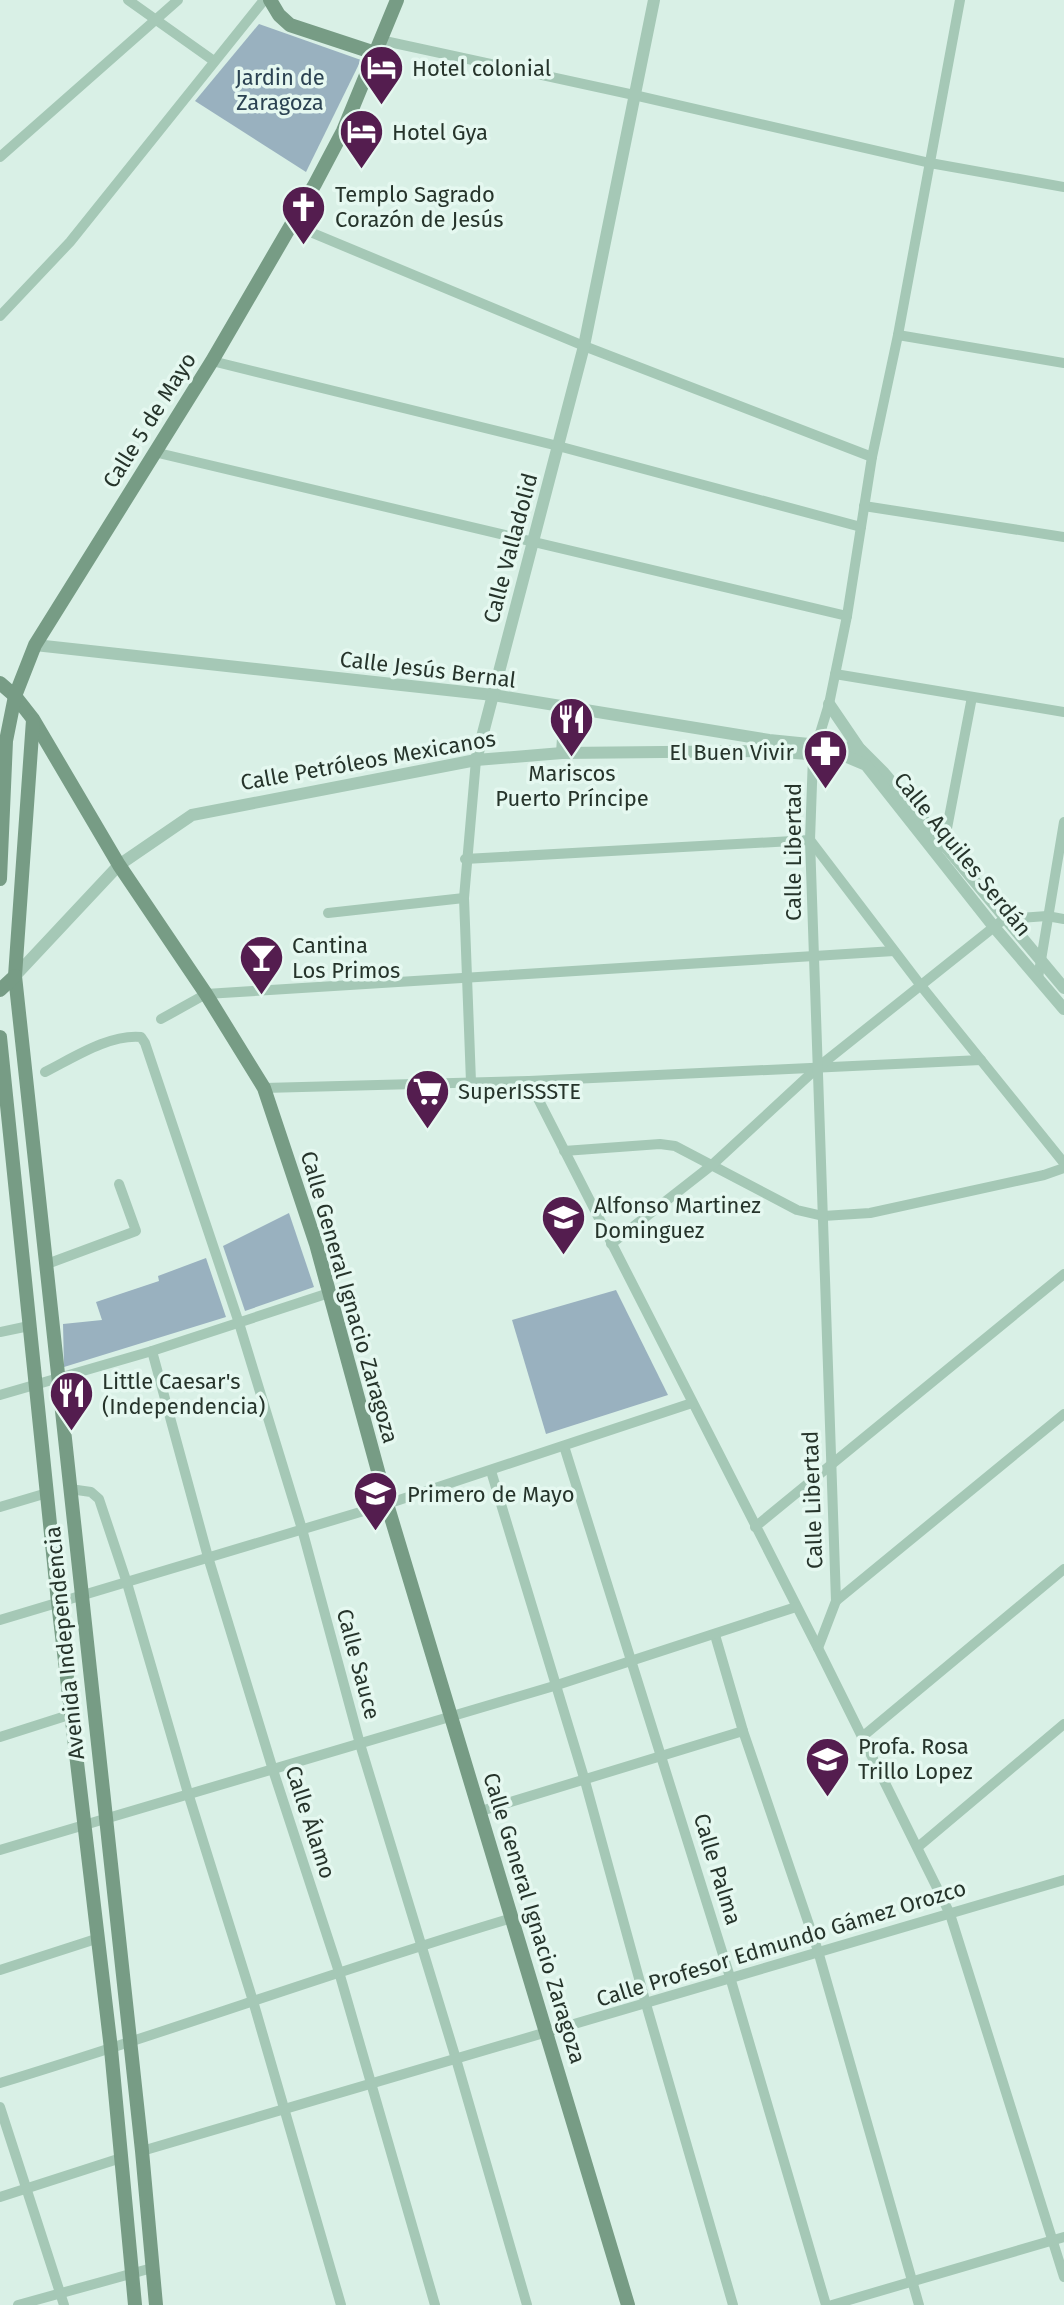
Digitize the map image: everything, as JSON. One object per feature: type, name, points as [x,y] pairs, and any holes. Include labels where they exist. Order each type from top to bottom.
[{"type":"main road","points":[[267,0],[290,25],[378,47]]},
{"type":"main road","name":"Calle 5 de Mayo","points":[[0,879],[3,744],[15,696],[35,645],[212,361],[291,224],[343,131],[397,0]]},
{"type":"main road","name":"Calle General Ignacio Zaragoza","points":[[0,683],[33,719],[119,865],[206,994],[264,1088],[316,1244],[387,1504],[628,2305]]},
{"type":"main road","points":[[15,976],[33,719]]},
{"type":"main road","name":"Calle Petróleos Mexicanos","points":[[0,990],[15,976]]},
{"type":"main road","name":"Avenida Independencia","points":[[15,976],[156,2305]]},
{"type":"main road","name":"Avenida Independencia","points":[[0,1037],[58,1602],[111,2049],[135,2305]]},
{"type":"street","points":[[128,0],[214,61]]},
{"type":"street","points":[[0,157],[178,0]]},
{"type":"street","points":[[0,316],[70,242],[214,61],[267,0]]},
{"type":"street","name":"Calle Valladolid","points":[[476,760],[584,346],[654,0]]},
{"type":"street","points":[[154,452],[847,616],[872,457],[898,335],[960,0]]},
{"type":"street","points":[[378,47],[634,95],[930,163],[1064,187]]},
{"type":"street","points":[[291,224],[584,346],[872,457]]},
{"type":"street","points":[[898,335],[1064,363]]},
{"type":"street","points":[[212,361],[558,446],[861,527]]},
{"type":"street","points":[[864,506],[1064,537]]},
{"type":"street","name":"Calle Libertad","points":[[818,1648],[836,1601],[810,840],[814,750],[829,704],[847,616]]},
{"type":"street","name":"Calle Jesús Bernal","points":[[35,645],[493,695],[814,750]]},
{"type":"street","points":[[835,674],[1064,712]]},
{"type":"street","points":[[940,847],[972,697]]},
{"type":"street","points":[[829,704],[861,750],[866,765]]},
{"type":"street","points":[[562,753],[565,708]]},
{"type":"street","points":[[814,750],[861,750]]},
{"type":"street","name":"Calle Petróleos Mexicanos","points":[[15,976],[119,865],[192,815],[476,760],[562,753],[814,750]]},
{"type":"street","name":"Calle Aquiles Serdán","points":[[814,750],[847,757],[866,765],[940,847]]},
{"type":"street","name":"Calle Aquiles Serdán","points":[[861,750],[875,763],[1064,1009]]},
{"type":"street","points":[[471,1082],[464,898],[476,760]]},
{"type":"street","points":[[1038,978],[1064,822]]},
{"type":"street","points":[[465,859],[810,840],[1064,1165],[1044,1175],[870,1213],[823,1216],[797,1210],[675,1146],[660,1144],[564,1151]]},
{"type":"street","points":[[328,913],[464,898]]},
{"type":"street","points":[[611,1244],[712,1165],[817,1068],[999,923],[1047,916],[1064,919]]},
{"type":"street","name":"Calle Aquiles Serdán","points":[[999,923],[1041,960],[1064,988]]},
{"type":"street","points":[[161,1019],[206,994],[894,951]]},
{"type":"street","name":"Calle Sauce","points":[[45,1072],[98,1046],[132,1036],[141,1037],[145,1043],[239,1323],[302,1529],[360,1744],[527,2305]]},
{"type":"street","points":[[264,1088],[529,1081],[981,1060]]},
{"type":"street","points":[[529,1081],[950,1914],[1059,2238],[1064,2277]]},
{"type":"street","points":[[47,1264],[136,1231],[119,1184]]},
{"type":"street","points":[[755,1527],[1064,1274]]},
{"type":"street","points":[[0,1395],[152,1351],[329,1293]]},
{"type":"street","points":[[0,1332],[29,1326]]},
{"type":"street","name":"Calle Álamo","points":[[152,1351],[208,1557],[373,2082],[435,2305]]},
{"type":"street","points":[[0,1620],[387,1504],[692,1403]]},
{"type":"street","points":[[836,1601],[1064,1414]]},
{"type":"street","name":"Calle Palma","points":[[564,1446],[829,2305]]},
{"type":"street","points":[[491,1471],[585,1781],[733,2305]]},
{"type":"street","points":[[70,1489],[91,1492],[99,1499],[127,1583],[341,2305]]},
{"type":"street","points":[[0,1507],[47,1493]]},
{"type":"street","points":[[862,1737],[1064,1569]]},
{"type":"street","points":[[0,1850],[554,1686],[796,1607]]},
{"type":"street","points":[[715,1635],[743,1731],[818,1951],[919,2305]]},
{"type":"street","points":[[0,1737],[72,1714]]},
{"type":"street","points":[[918,1847],[1064,1724]]},
{"type":"street","points":[[481,1811],[743,1731]]},
{"type":"street","name":"Calle Profesor Edmundo Gámez Orozco","points":[[142,2151],[1064,1880]]},
{"type":"street","points":[[0,2083],[512,1918]]},
{"type":"street","points":[[0,1970],[99,1938]]},
{"type":"street","points":[[0,2107],[64,2305]]},
{"type":"street","points":[[0,2197],[121,2158]]},
{"type":"street","points":[[829,2305],[1059,2238]]},
{"type":"street","points":[[18,2305],[152,2268]]},
{"type":"green space","name":"Jardin de Zaragoza","points":[[259,24],[361,60],[306,172],[195,101]]},
{"type":"green space","points":[[289,1213],[314,1287],[245,1311],[223,1246]]},
{"type":"green space","points":[[206,1258],[226,1317],[64,1367],[63,1324],[102,1320],[96,1302],[159,1281],[158,1276]]},
{"type":"green space","points":[[616,1290],[668,1395],[546,1434],[512,1320]]},
{"type":"place","name":"Hotel colonial","points":[[381,107]]},
{"type":"place","name":"Hotel Gya","points":[[361,171]]},
{"type":"place","name":"Templo Sagrado Corazón de Jesús","points":[[304,246]]},
{"type":"place","name":"Mariscos Puerto Príncipe","points":[[572,759]]},
{"type":"place","name":"El Buen Vivir","points":[[825,791]]},
{"type":"place","name":"Cantina Los Primos","points":[[261,997]]},
{"type":"place","name":"SuperISSSTE","points":[[427,1130]]},
{"type":"place","name":"Alfonso Martinez Dominguez","points":[[563,1257]]},
{"type":"place","name":"Little Caesar's (Independencia)","points":[[71,1433]]},
{"type":"place","name":"Primero de Mayo","points":[[376,1533]]},
{"type":"place","name":"Profa. Rosa Trillo Lopez","points":[[827,1798]]}]
